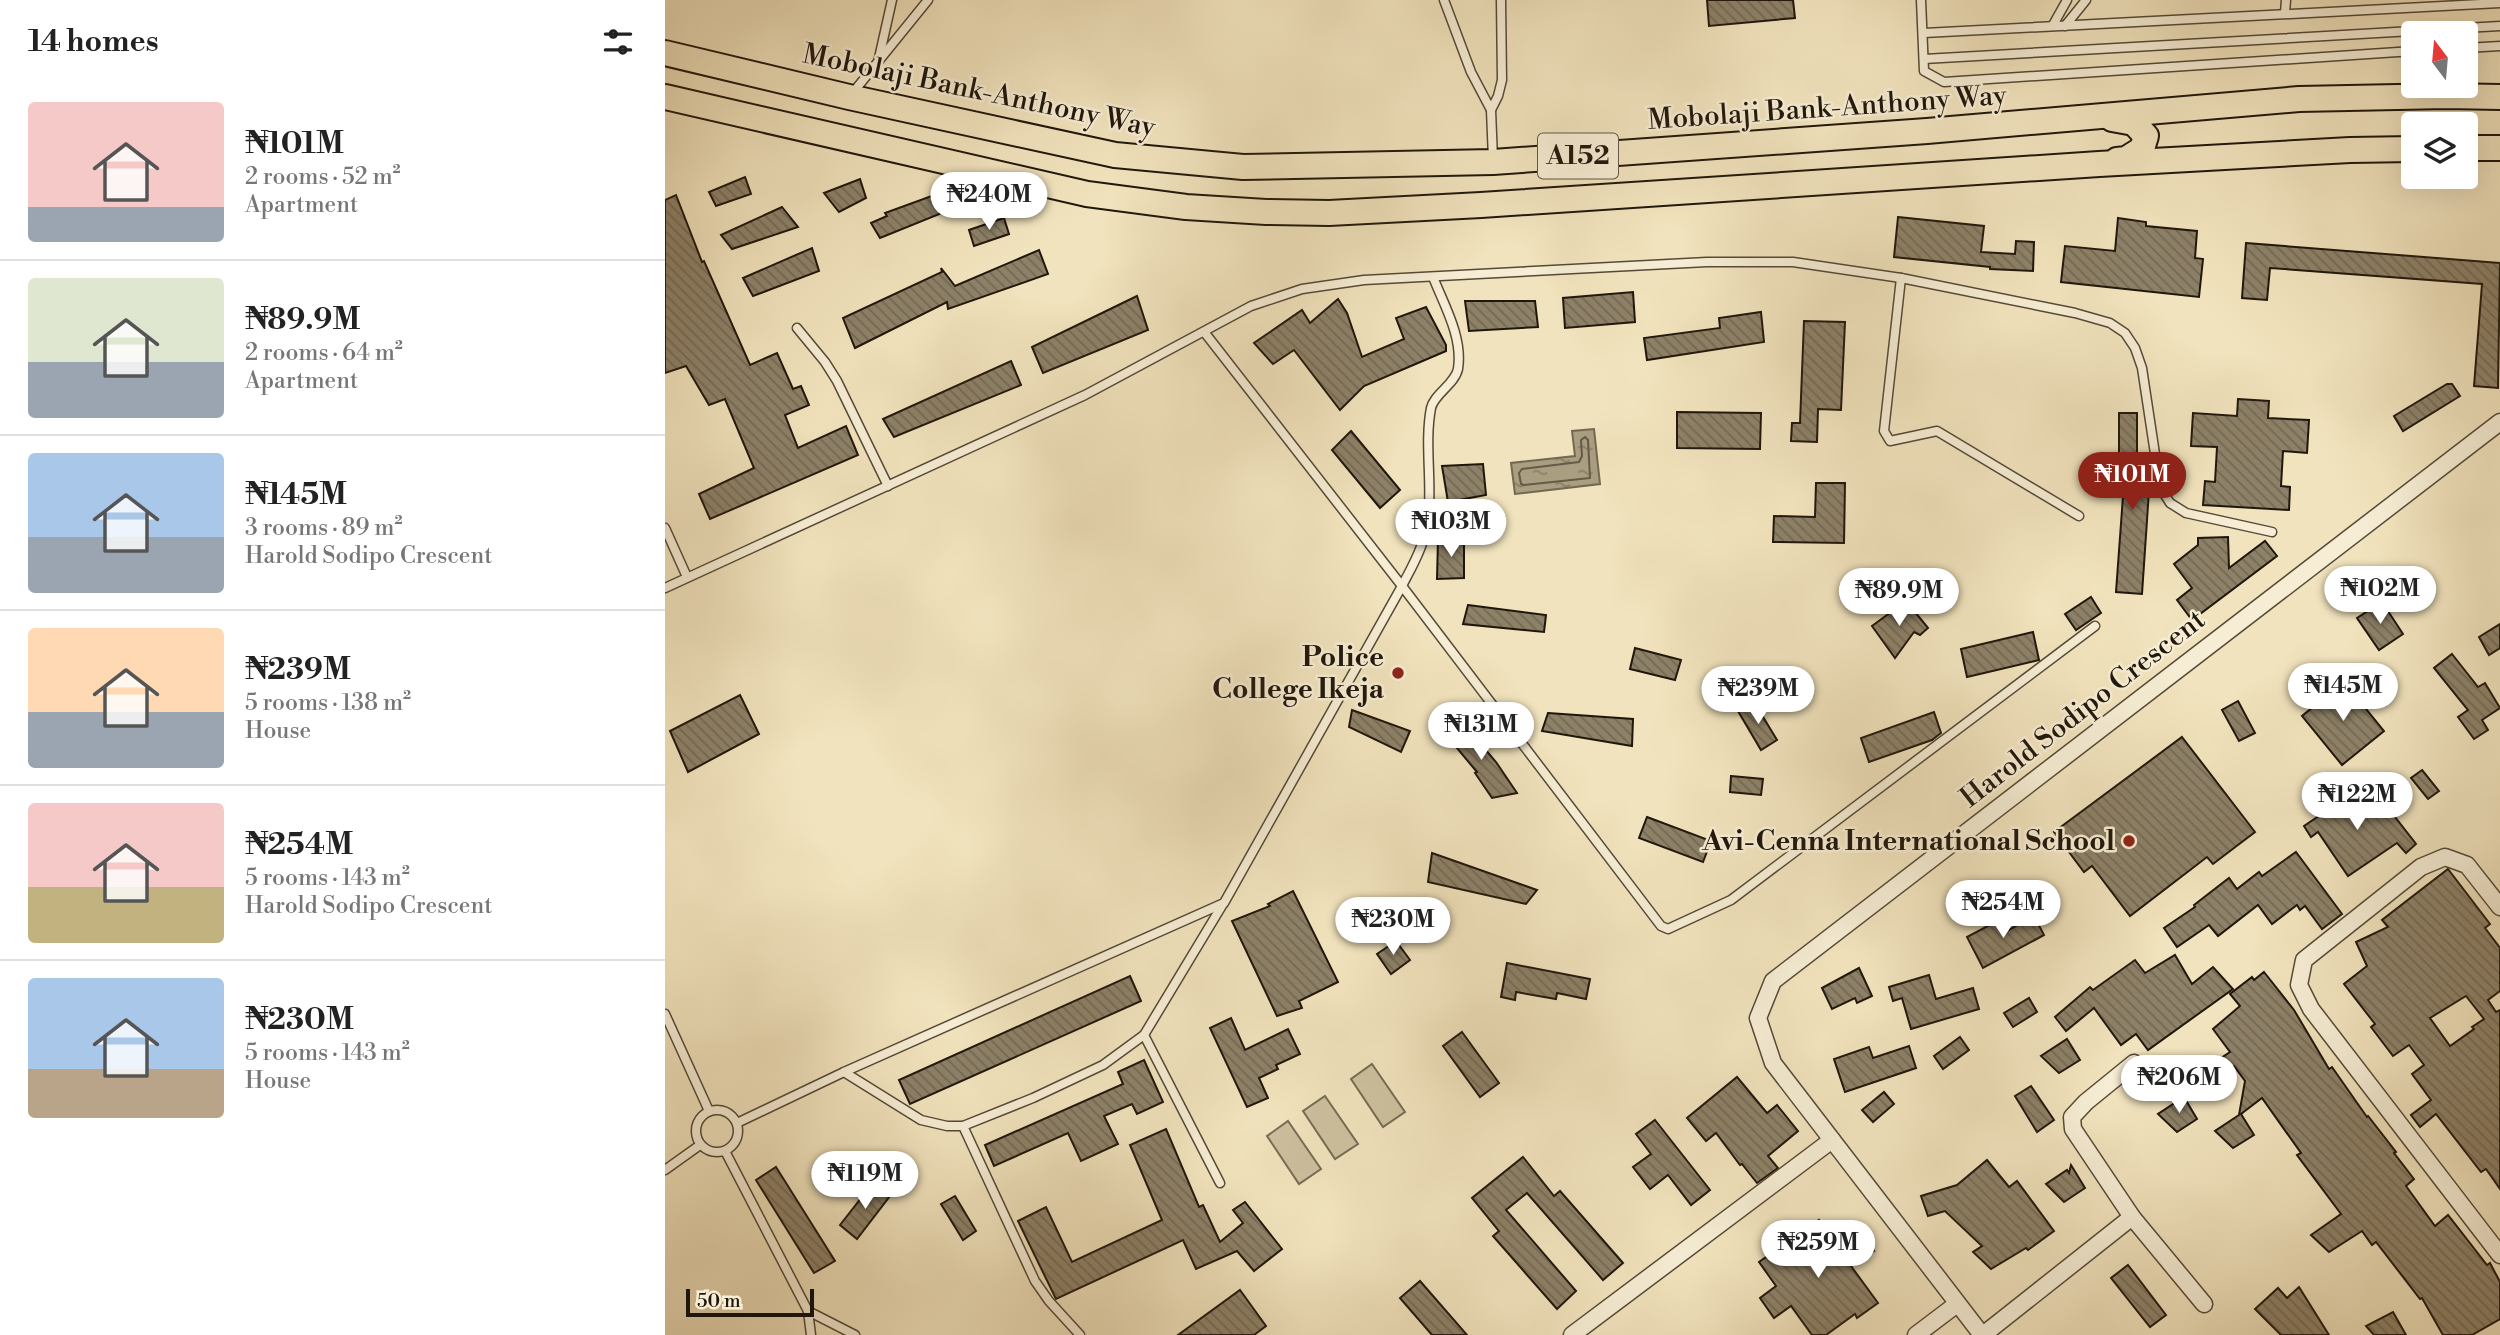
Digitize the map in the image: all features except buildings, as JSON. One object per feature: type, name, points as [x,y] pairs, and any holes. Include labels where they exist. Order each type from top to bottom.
[{"type":"main road","name":"Mobolaji Bank-Anthony Way","points":[[665,53],[849,97],[1115,155],[1266,167],[1493,162],[2093,118],[2299,99],[2500,97]]},
{"type":"main road","name":"A152","points":[[665,97],[1087,194],[1186,207],[1266,212],[1329,213],[1453,207],[2099,164],[2401,149]]},
{"type":"main road","points":[[2196,107],[2167,121],[2162,127],[2160,142],[2173,154],[2203,158]]},
{"type":"main road","points":[[2093,118],[2134,123],[2146,136],[2142,149],[2135,154],[2126,159],[2099,164]]},
{"type":"main road","points":[[2478,148],[2500,148]]},
{"type":"street","name":"Harold Sodipo Crescent","points":[[1982,1335],[1773,1063],[1758,1018],[1773,981],[2500,422]]},
{"type":"street","points":[[2500,907],[2467,865],[2445,857],[2421,867],[2304,960],[2299,985],[2311,1010],[2500,1255]]},
{"type":"street","points":[[2134,1063],[2086,1102],[2072,1117],[2073,1129],[2083,1148],[2132,1217],[2204,1304]]},
{"type":"street","points":[[1573,1335],[1832,1140]]},
{"type":"street","points":[[1982,1335],[2132,1217]]},
{"type":"street","points":[[1916,1335],[1957,1304]]},
{"type":"lane","points":[[879,61],[892,0]]},
{"type":"lane","points":[[849,97],[928,0]]},
{"type":"lane","points":[[1444,0],[1453,30],[1491,110],[1493,162]]},
{"type":"lane","points":[[1491,110],[1502,80],[1501,0]]},
{"type":"lane","points":[[1921,0],[1924,71],[1944,82],[2401,52]]},
{"type":"lane","points":[[2053,25],[2067,0]]},
{"type":"lane","points":[[2065,26],[2086,0]]},
{"type":"lane","points":[[2285,0],[2285,13]]},
{"type":"lane","points":[[2352,10],[2353,0]]},
{"type":"lane","points":[[1924,33],[2500,3]]},
{"type":"lane","points":[[1924,59],[2500,26]]},
{"type":"lane","points":[[2478,47],[2500,46]]},
{"type":"lane","points":[[665,588],[1085,395],[1251,306],[1302,289],[1364,280],[1707,262],[1794,261],[1901,278],[2074,313],[2110,323],[2125,333],[2135,348],[2142,368],[2160,487],[2170,503],[2186,513],[2272,532]]},
{"type":"lane","points":[[844,1072],[921,1120],[947,1126],[963,1126],[1033,1098],[1103,1065],[1144,1035],[1224,903],[1402,586],[1425,536],[1432,404],[1458,371],[1457,334],[1433,276]]},
{"type":"lane","points":[[1901,278],[1884,431],[1890,441],[1937,431],[2079,516]]},
{"type":"lane","points":[[797,328],[837,381],[888,486]]},
{"type":"lane","points":[[1205,333],[1661,926],[1668,929],[1731,900],[2095,626]]},
{"type":"lane","points":[[665,528],[687,578]]},
{"type":"lane","points":[[737,1123],[844,1072],[1224,903]]},
{"type":"lane","points":[[665,1014],[709,1111]]},
{"type":"lane","points":[[1144,1035],[1220,1183]]},
{"type":"lane","points":[[723,1110],[737,1123],[738,1136],[735,1143],[725,1151],[712,1152],[700,1145],[695,1132],[696,1126],[709,1111],[723,1110]]},
{"type":"lane","points":[[963,1126],[1035,1281],[1080,1335]]},
{"type":"lane","points":[[665,1170],[700,1145]]},
{"type":"lane","points":[[725,1151],[808,1311],[811,1335]]},
{"type":"lane","points":[[808,1311],[855,1335]]},
{"type":"shaded area","points":[[1372,1064],[1405,1112],[1383,1127],[1351,1079]]},
{"type":"shaded area","points":[[1325,1096],[1358,1144],[1335,1159],[1303,1111]]},
{"type":"shaded area","points":[[1288,1121],[1321,1169],[1299,1184],[1267,1136]]},
{"type":"water","points":[[1594,429],[1600,484],[1515,494],[1511,463],[1575,456],[1572,431]]},
{"type":"place","name":"Police College Ikeja","points":[[1398,673]]},
{"type":"place","name":"Avi-Cenna International School","points":[[2129,841]]}]
